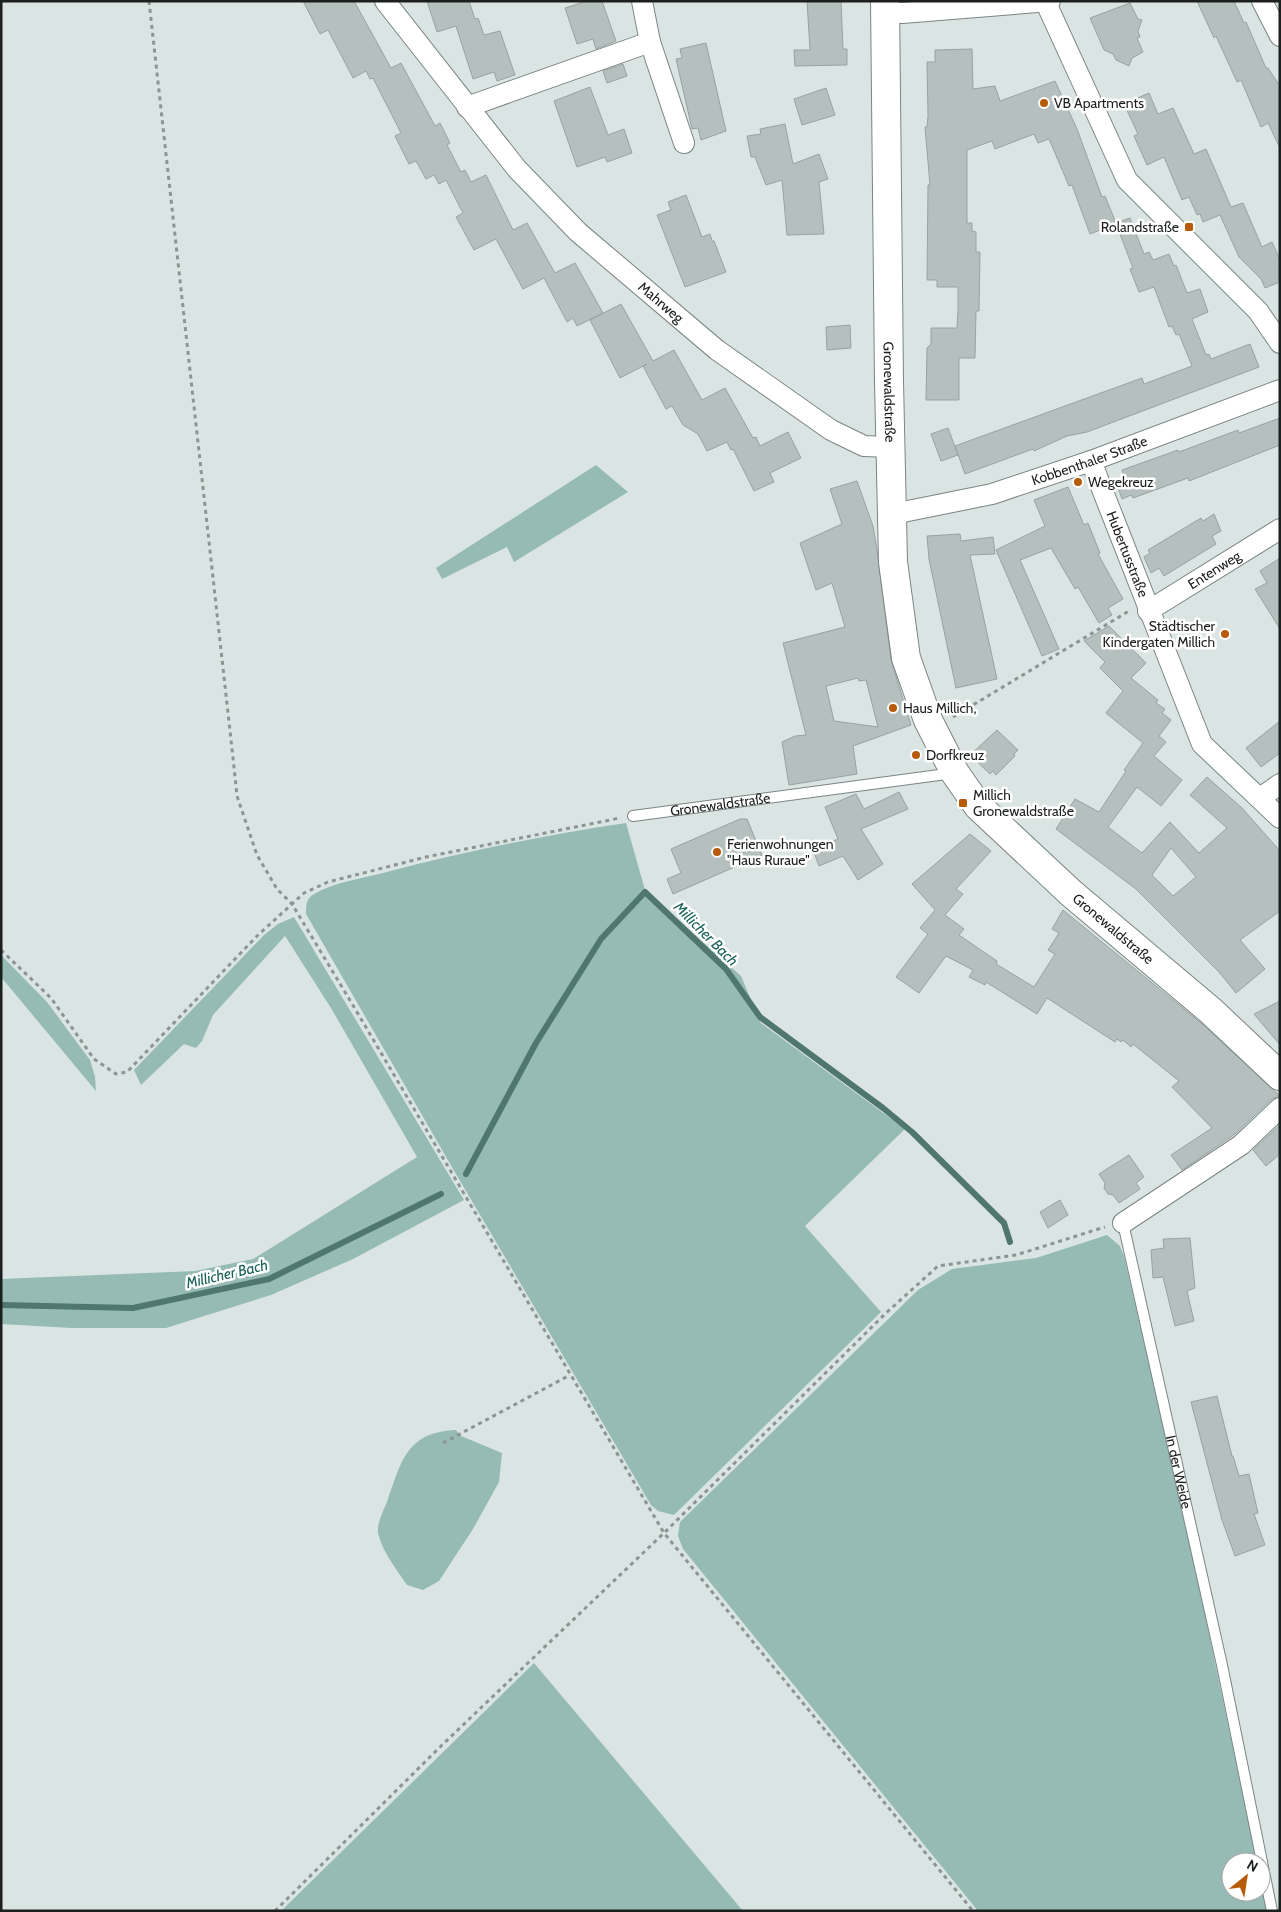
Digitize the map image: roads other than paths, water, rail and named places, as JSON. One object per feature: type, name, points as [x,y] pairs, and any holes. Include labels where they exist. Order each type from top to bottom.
[{"type":"main road","name":"Gronewaldstraße","points":[[885,7],[888,381],[893,562],[906,658],[933,729],[955,773],[978,806],[1071,894],[1211,1011],[1280,1076]]},
{"type":"street","name":"Mahrweg","points":[[385,1],[517,169],[578,232],[717,350],[831,430],[864,446],[891,447]]},
{"type":"street","points":[[642,1],[650,42],[684,143]]},
{"type":"street","points":[[1262,1],[1280,36]]},
{"type":"street","points":[[885,7],[902,13],[1048,2],[1127,180],[1258,312],[1280,343]]},
{"type":"street","points":[[467,107],[650,42]]},
{"type":"street","name":"Kobbenthaler Straße","points":[[893,514],[992,494],[1091,461],[1280,390]]},
{"type":"street","name":"Hubertusstraße","points":[[1091,461],[1146,606],[1202,744],[1280,818]]},
{"type":"street","name":"Entenweg","points":[[1146,606],[1280,529]]},
{"type":"street","points":[[1260,798],[1280,784]]},
{"type":"street","points":[[1123,1223],[1241,1145],[1280,1108]]},
{"type":"lane","name":"Gronewaldstraße","points":[[633,816],[955,773]]},
{"type":"lane","name":"In der Weide","points":[[1123,1223],[1222,1665],[1272,1911]]},
{"type":"waterway","name":"Millicher Bach","points":[[466,1174],[536,1043],[601,939],[645,892],[726,969],[760,1017],[883,1108],[912,1132],[1004,1223],[1010,1242]]},
{"type":"waterway","name":"Millicher Bach","points":[[1,1305],[133,1308],[269,1279],[441,1194]]},
{"type":"place","name":"VB Apartments","points":[[1044,103]]},
{"type":"place","name":"Rolandstraße","points":[[1189,227]]},
{"type":"place","name":"Wegekreuz","points":[[1078,482]]},
{"type":"place","name":"Städtischer Kindergaten Millich","points":[[1225,634]]},
{"type":"place","name":"Haus Millich,","points":[[893,708]]},
{"type":"place","name":"Dorfkreuz","points":[[916,755]]},
{"type":"place","name":"Millich Gronewaldstraße","points":[[963,803]]},
{"type":"place","name":"Ferienwohnungen \"Haus Ruraue\"","points":[[717,852]]}]
